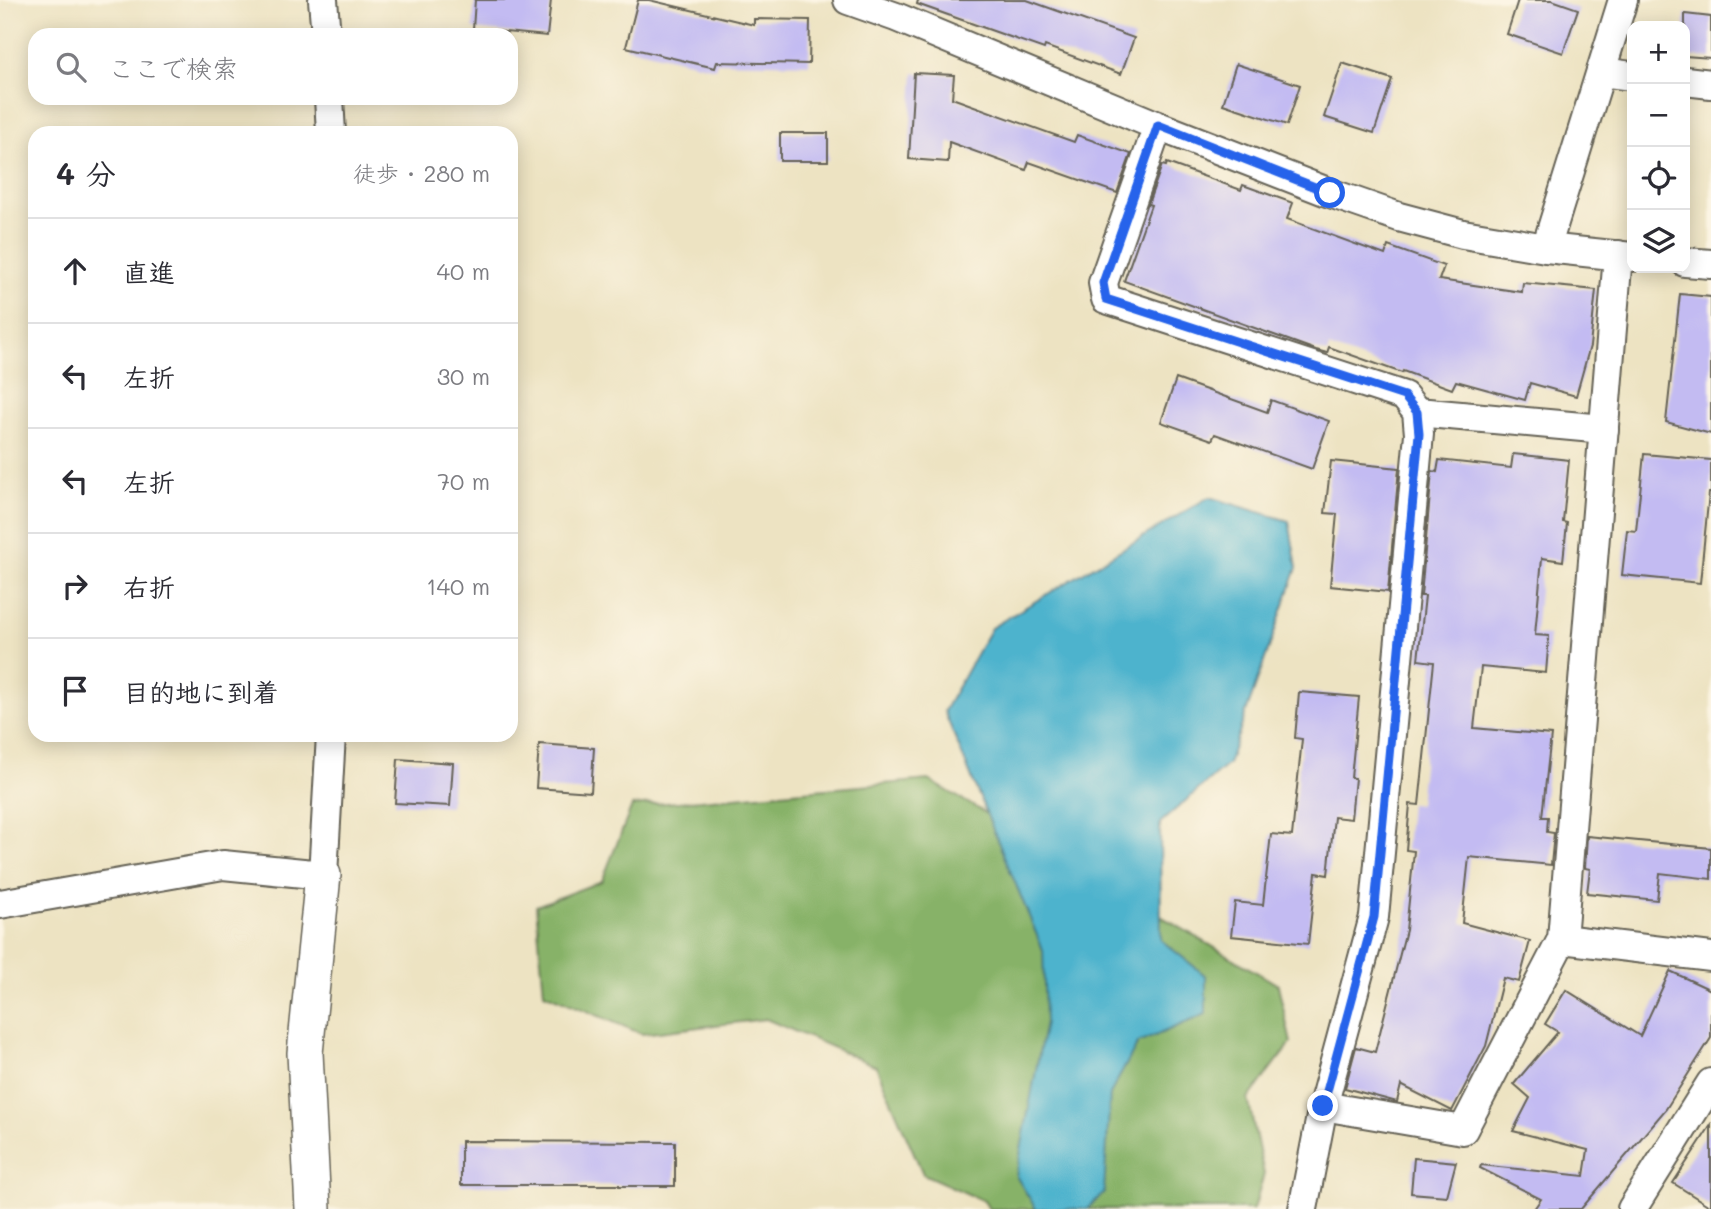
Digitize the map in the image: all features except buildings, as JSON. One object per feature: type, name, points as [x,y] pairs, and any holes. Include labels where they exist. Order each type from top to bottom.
[{"type":"street","points":[[323,0],[325,28]]},
{"type":"street","points":[[848,0],[1158,125],[1399,217],[1463,234],[1546,248],[1625,256],[1604,429],[1562,939],[1463,1130],[1323,1106]]},
{"type":"street","points":[[1546,248],[1623,0]]},
{"type":"street","points":[[1601,72],[1627,75]]},
{"type":"street","points":[[1690,82],[1711,84]]},
{"type":"street","points":[[329,105],[331,126]]},
{"type":"street","points":[[1158,125],[1103,283],[1106,299],[1404,396],[1417,412],[1419,434],[1374,917],[1323,1106],[1303,1209]]},
{"type":"street","points":[[1690,262],[1711,264]]},
{"type":"street","points":[[1417,412],[1604,429]]},
{"type":"street","points":[[313,1209],[305,1053],[323,875],[331,742]]},
{"type":"street","points":[[0,904],[223,865],[323,875]]},
{"type":"street","points":[[1562,939],[1711,957]]},
{"type":"street","points":[[1632,1209],[1711,1083]]},
{"type":"green space","points":[[929,780],[1278,985],[1291,1043],[1248,1099],[1264,1174],[1254,1209],[989,1209],[984,1201],[923,1174],[876,1066],[766,1019],[642,1034],[544,993],[536,906],[602,881],[632,806]]},
{"type":"water","points":[[1209,497],[1289,521],[1297,568],[1228,764],[1160,823],[1161,940],[1206,976],[1206,1014],[1138,1043],[1110,1094],[1104,1193],[1087,1209],[1036,1209],[1016,1176],[1045,1022],[1043,950],[944,711],[991,628]]},
{"type":"route","points":[[1323,1106],[1374,917],[1419,434],[1417,412],[1404,396],[1106,299],[1103,283],[1158,125],[1330,193]]}]
